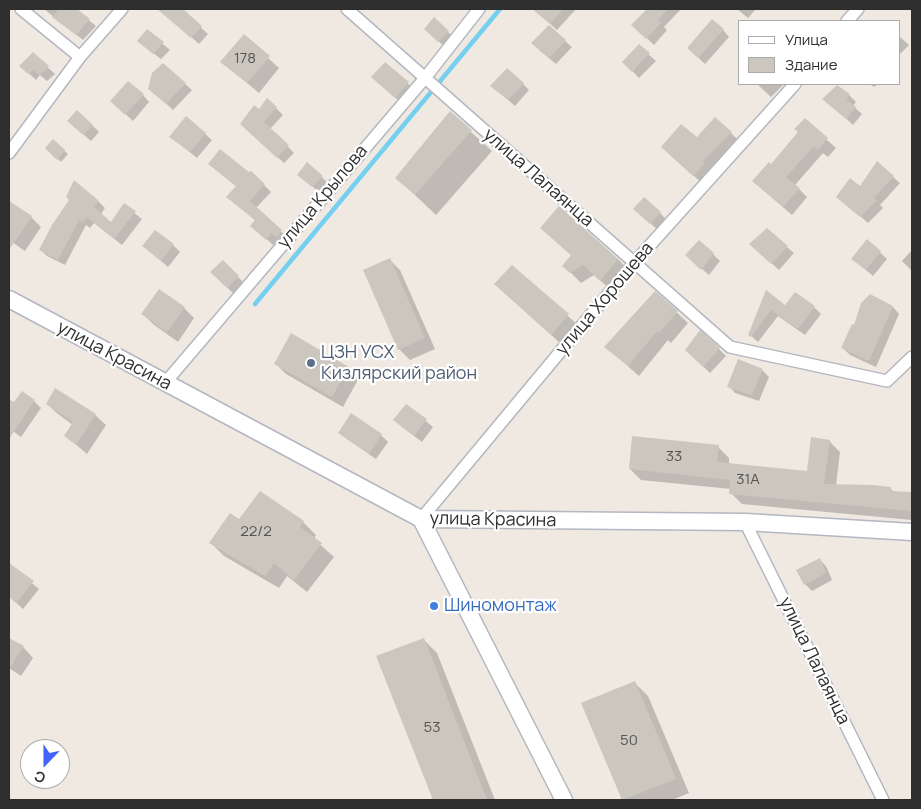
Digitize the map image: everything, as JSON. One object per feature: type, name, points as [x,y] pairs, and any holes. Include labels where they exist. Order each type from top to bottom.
[{"type":"street","points":[[21,9],[80,57]]},
{"type":"street","points":[[9,153],[80,57],[122,9]]},
{"type":"street","name":"улица Лалаянца","points":[[347,9],[730,347],[887,381],[912,357]]},
{"type":"street","name":"улица Крылова","points":[[165,383],[425,78],[479,9]]},
{"type":"street","points":[[848,20],[858,9]]},
{"type":"street","name":"улица Хорошева","points":[[421,519],[634,263],[794,85]]},
{"type":"street","name":"улица Красина","points":[[9,299],[421,519],[745,522],[912,532]]},
{"type":"street","points":[[421,519],[564,800]]},
{"type":"street","name":"улица Лалаянца","points":[[745,522],[883,800]]},
{"type":"building","points":[[59,9],[77,9],[90,19],[76,35],[52,17]]},
{"type":"building","points":[[157,9],[183,9],[202,26],[191,38]]},
{"type":"building","points":[[532,9],[563,9],[550,24]]},
{"type":"building","points":[[647,9],[668,9],[658,20],[661,23],[646,39],[631,25]]},
{"type":"building","points":[[434,17],[449,31],[438,42],[424,29]]},
{"type":"building","points":[[712,19],[724,29],[698,58],[687,48]]},
{"type":"building","points":[[549,25],[566,40],[549,58],[531,43]]},
{"type":"building","points":[[147,29],[164,42],[153,54],[137,41]]},
{"type":"building","points":[[244,34],[270,56],[247,83],[220,62]]},
{"type":"building","points":[[639,44],[650,53],[632,72],[622,62]]},
{"type":"building","points":[[33,52],[49,66],[40,75],[33,70],[28,74],[19,66]]},
{"type":"building","points":[[385,62],[409,82],[395,98],[371,77]]},
{"type":"building","points":[[163,63],[186,83],[166,104],[148,89],[152,73]]},
{"type":"building","points":[[507,68],[524,83],[508,100],[490,86]]},
{"type":"building","points":[[128,81],[144,94],[125,115],[110,101]]},
{"type":"building","points":[[837,85],[850,94],[846,99],[856,107],[846,119],[822,99]]},
{"type":"building","points":[[267,98],[277,107],[264,122],[289,145],[277,158],[240,124],[254,105],[259,109]]},
{"type":"building","points":[[77,110],[93,125],[83,135],[67,121]]},
{"type":"building","points":[[450,111],[472,130],[415,195],[395,178]]},
{"type":"building","points":[[186,116],[206,133],[190,152],[169,137]]},
{"type":"building","points":[[715,117],[732,132],[703,161],[705,163],[693,176],[661,147],[681,124],[697,137]]},
{"type":"building","points":[[805,118],[828,138],[818,150],[814,146],[786,177],[800,188],[783,207],[752,181],[769,162],[771,164],[798,132],[794,129]]},
{"type":"building","points":[[53,139],[65,150],[57,160],[45,148]]},
{"type":"building","points":[[220,149],[249,172],[251,171],[265,184],[250,201],[282,230],[277,237],[271,233],[266,240],[250,226],[255,220],[226,197],[236,186],[208,164]]},
{"type":"building","points":[[877,161],[894,176],[874,198],[877,200],[860,217],[836,197],[850,178],[860,186]]},
{"type":"building","points":[[307,162],[323,176],[312,187],[297,175]]},
{"type":"building","points":[[74,180],[99,201],[94,207],[111,222],[124,203],[136,211],[114,239],[87,217],[83,222],[79,220],[58,260],[39,250],[52,225],[69,200],[66,197]]},
{"type":"building","points":[[644,197],[661,212],[650,224],[633,209]]},
{"type":"building","points":[[9,201],[32,216],[9,250]]},
{"type":"building","points":[[559,206],[618,259],[600,281],[583,265],[570,273],[562,266],[571,255],[540,228]]},
{"type":"building","points":[[767,228],[788,246],[771,264],[749,244]]},
{"type":"building","points":[[155,230],[174,244],[161,261],[142,246]]},
{"type":"building","points":[[867,239],[881,251],[866,270],[851,259]]},
{"type":"building","points":[[699,240],[714,253],[701,270],[685,255]]},
{"type":"building","points":[[390,258],[425,338],[398,350],[363,270]]},
{"type":"building","points":[[223,260],[239,276],[227,288],[210,272]]},
{"type":"building","points":[[512,265],[569,314],[551,335],[494,284]]},
{"type":"building","points":[[159,289],[185,307],[167,332],[141,314]]},
{"type":"building","points":[[766,290],[785,305],[795,292],[815,306],[798,329],[771,310],[751,337],[748,335]]},
{"type":"building","points":[[655,291],[678,311],[659,333],[657,331],[628,366],[604,347]]},
{"type":"building","points":[[870,294],[893,306],[869,361],[841,348],[852,324],[854,325],[861,303]]},
{"type":"building","points":[[700,330],[720,348],[703,367],[685,350]]},
{"type":"building","points":[[291,333],[349,367],[332,397],[274,364]]},
{"type":"building","points":[[738,359],[763,369],[752,395],[727,387]]},
{"type":"building","points":[[55,388],[96,414],[76,445],[64,436],[73,422],[46,404]]},
{"type":"building","points":[[22,391],[35,400],[9,439],[9,399],[14,402]]},
{"type":"building","points":[[406,404],[427,419],[414,436],[393,420]]},
{"type":"building","points":[[351,413],[382,434],[369,454],[338,433]]},
{"type":"building","points":[[632,436],[719,445],[717,462],[807,471],[811,437],[830,440],[824,484],[873,485],[891,487],[891,491],[912,492],[912,511],[729,494],[730,480],[629,469]]},
{"type":"building","points":[[260,491],[304,521],[300,527],[322,543],[294,580],[274,563],[265,576],[209,543],[230,513],[239,519]]},
{"type":"building","points":[[820,558],[826,573],[804,585],[796,570]]},
{"type":"building","points":[[9,563],[34,581],[16,603],[9,597]]},
{"type":"building","points":[[9,638],[24,646],[9,669]]},
{"type":"building","points":[[424,638],[487,800],[433,800],[376,656]]},
{"type":"building","points":[[635,681],[676,779],[622,800],[581,703]]},
{"type":"waterway","points":[[255,304],[500,9]]},
{"type":"place","name":"ЦЗН УСХ Кизлярский район","points":[[311,363]]},
{"type":"place","name":"Шиномонтаж","points":[[434,606]]}]
